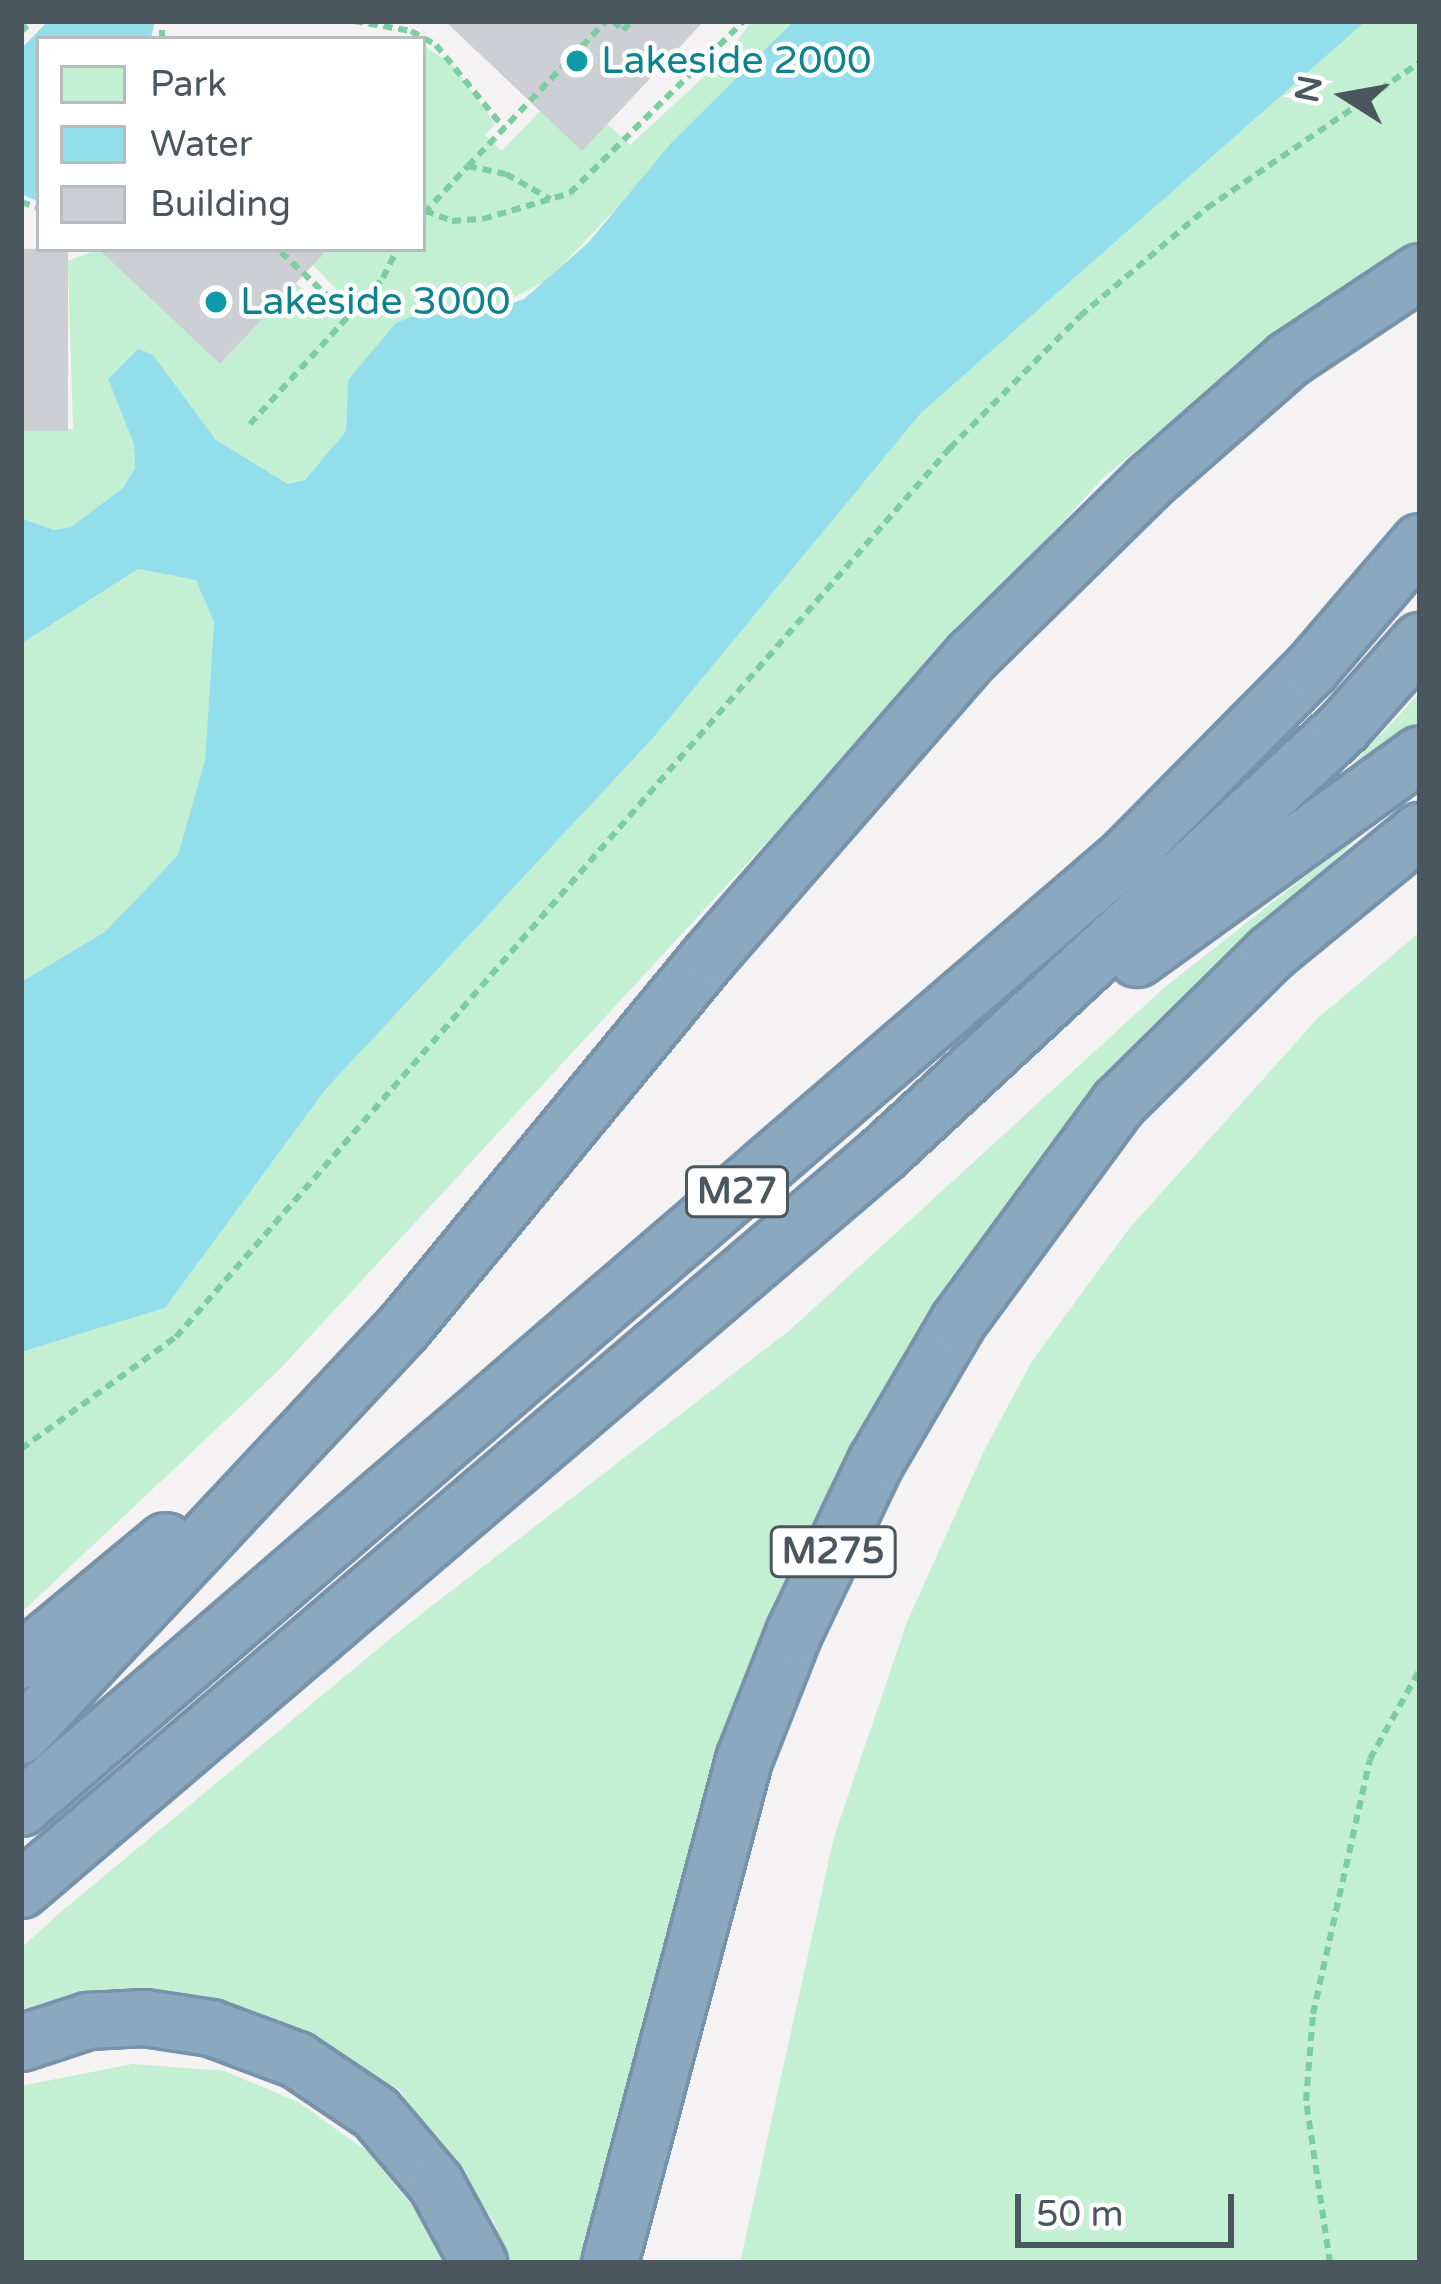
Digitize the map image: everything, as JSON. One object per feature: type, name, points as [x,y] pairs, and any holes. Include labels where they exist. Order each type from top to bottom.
[{"type":"highway","points":[[21,1736],[279,1468],[974,655],[1149,482],[1289,359],[1420,272]]},
{"type":"highway","name":"M27","points":[[21,1808],[1125,856],[1312,668],[1420,542]]},
{"type":"highway","name":"M27","points":[[21,1890],[883,1154],[1343,727],[1420,641]]},
{"type":"highway","points":[[883,1154],[1420,754]]},
{"type":"highway","name":"M275","points":[[610,2263],[743,1760],[794,1633],[876,1462],[969,1307],[1119,1102],[1229,990],[1420,831]]},
{"type":"highway","points":[[21,1661],[154,1554],[456,1233],[518,1187]]},
{"type":"highway","points":[[21,2043],[88,2021],[145,2018],[211,2028],[297,2060],[376,2113],[436,2184],[479,2263]]},
{"type":"path","points":[[21,32],[32,21]]},
{"type":"path","points":[[354,21],[420,36]]},
{"type":"path","points":[[426,210],[610,21],[623,30],[632,21]]},
{"type":"path","points":[[426,212],[468,220],[553,200],[662,110],[744,21]]},
{"type":"path","points":[[426,39],[436,45],[505,129]]},
{"type":"path","points":[[21,1449],[176,1337],[950,448],[1080,316],[1207,208],[1420,62]]},
{"type":"path","points":[[468,166],[506,174],[553,200]]},
{"type":"path","points":[[281,252],[337,304],[354,310]]},
{"type":"path","points":[[250,424],[383,278],[396,252]]},
{"type":"path","points":[[1330,2263],[1306,2101],[1313,2014],[1370,1759],[1420,1669]]},
{"type":"green space","points":[[752,21],[794,21],[548,280],[477,316],[418,314],[348,379],[346,431],[305,480],[288,484],[216,440],[153,355],[138,350],[108,379],[134,443],[135,468],[123,488],[72,527],[54,530],[21,518],[21,431],[73,429],[68,261],[101,252],[220,364],[296,283],[324,309],[340,293],[313,265],[325,252],[426,252],[426,47],[454,66],[495,124],[485,135],[502,151],[540,111],[582,150],[607,124],[630,145],[722,60]]},
{"type":"green space","points":[[1366,21],[1420,21],[1420,241],[1257,351],[1104,477],[279,1370],[21,1613],[21,1352],[165,1308],[325,1090],[653,738],[921,413]]},
{"type":"green space","points":[[138,569],[197,580],[214,622],[205,760],[178,855],[106,931],[21,982],[21,644]]},
{"type":"green space","points":[[1420,693],[1420,735],[1313,806]]},
{"type":"green space","points":[[1370,826],[1203,987],[755,1671],[685,1871],[589,2263],[507,2263],[494,2222],[400,2090],[281,2024],[155,1994],[21,2012],[21,1948],[62,1911],[402,1629],[790,1330],[1165,987]]},
{"type":"green space","points":[[1420,932],[1420,2263],[740,2263],[834,1837],[907,1622],[984,1451],[1032,1361],[1128,1230],[1318,1018]]},
{"type":"green space","points":[[132,2064],[225,2071],[298,2102],[368,2152],[429,2227],[443,2263],[21,2263],[21,2086]]},
{"type":"water","points":[[48,21],[154,24],[152,36],[36,36],[36,201],[21,194],[21,49]]},
{"type":"water","points":[[794,21],[1366,21],[921,413],[653,738],[325,1090],[165,1308],[21,1352],[21,982],[106,931],[178,855],[205,760],[214,622],[196,580],[138,569],[21,644],[21,518],[54,530],[71,527],[123,488],[135,468],[134,444],[108,379],[138,349],[153,355],[216,440],[288,484],[305,480],[346,431],[348,380],[396,323],[418,314],[477,316],[524,299],[588,243],[672,142]]},
{"type":"building","name":"Lakeside 2000","points":[[445,21],[704,21],[582,151]]},
{"type":"building","points":[[21,249],[68,252],[68,431],[21,431]]},
{"type":"building","name":"Lakeside 3000","points":[[101,252],[325,252],[220,364]]},
{"type":"place","name":"Lakeside 2000","points":[[577,61]]},
{"type":"place","name":"Lakeside 3000","points":[[216,302]]}]
